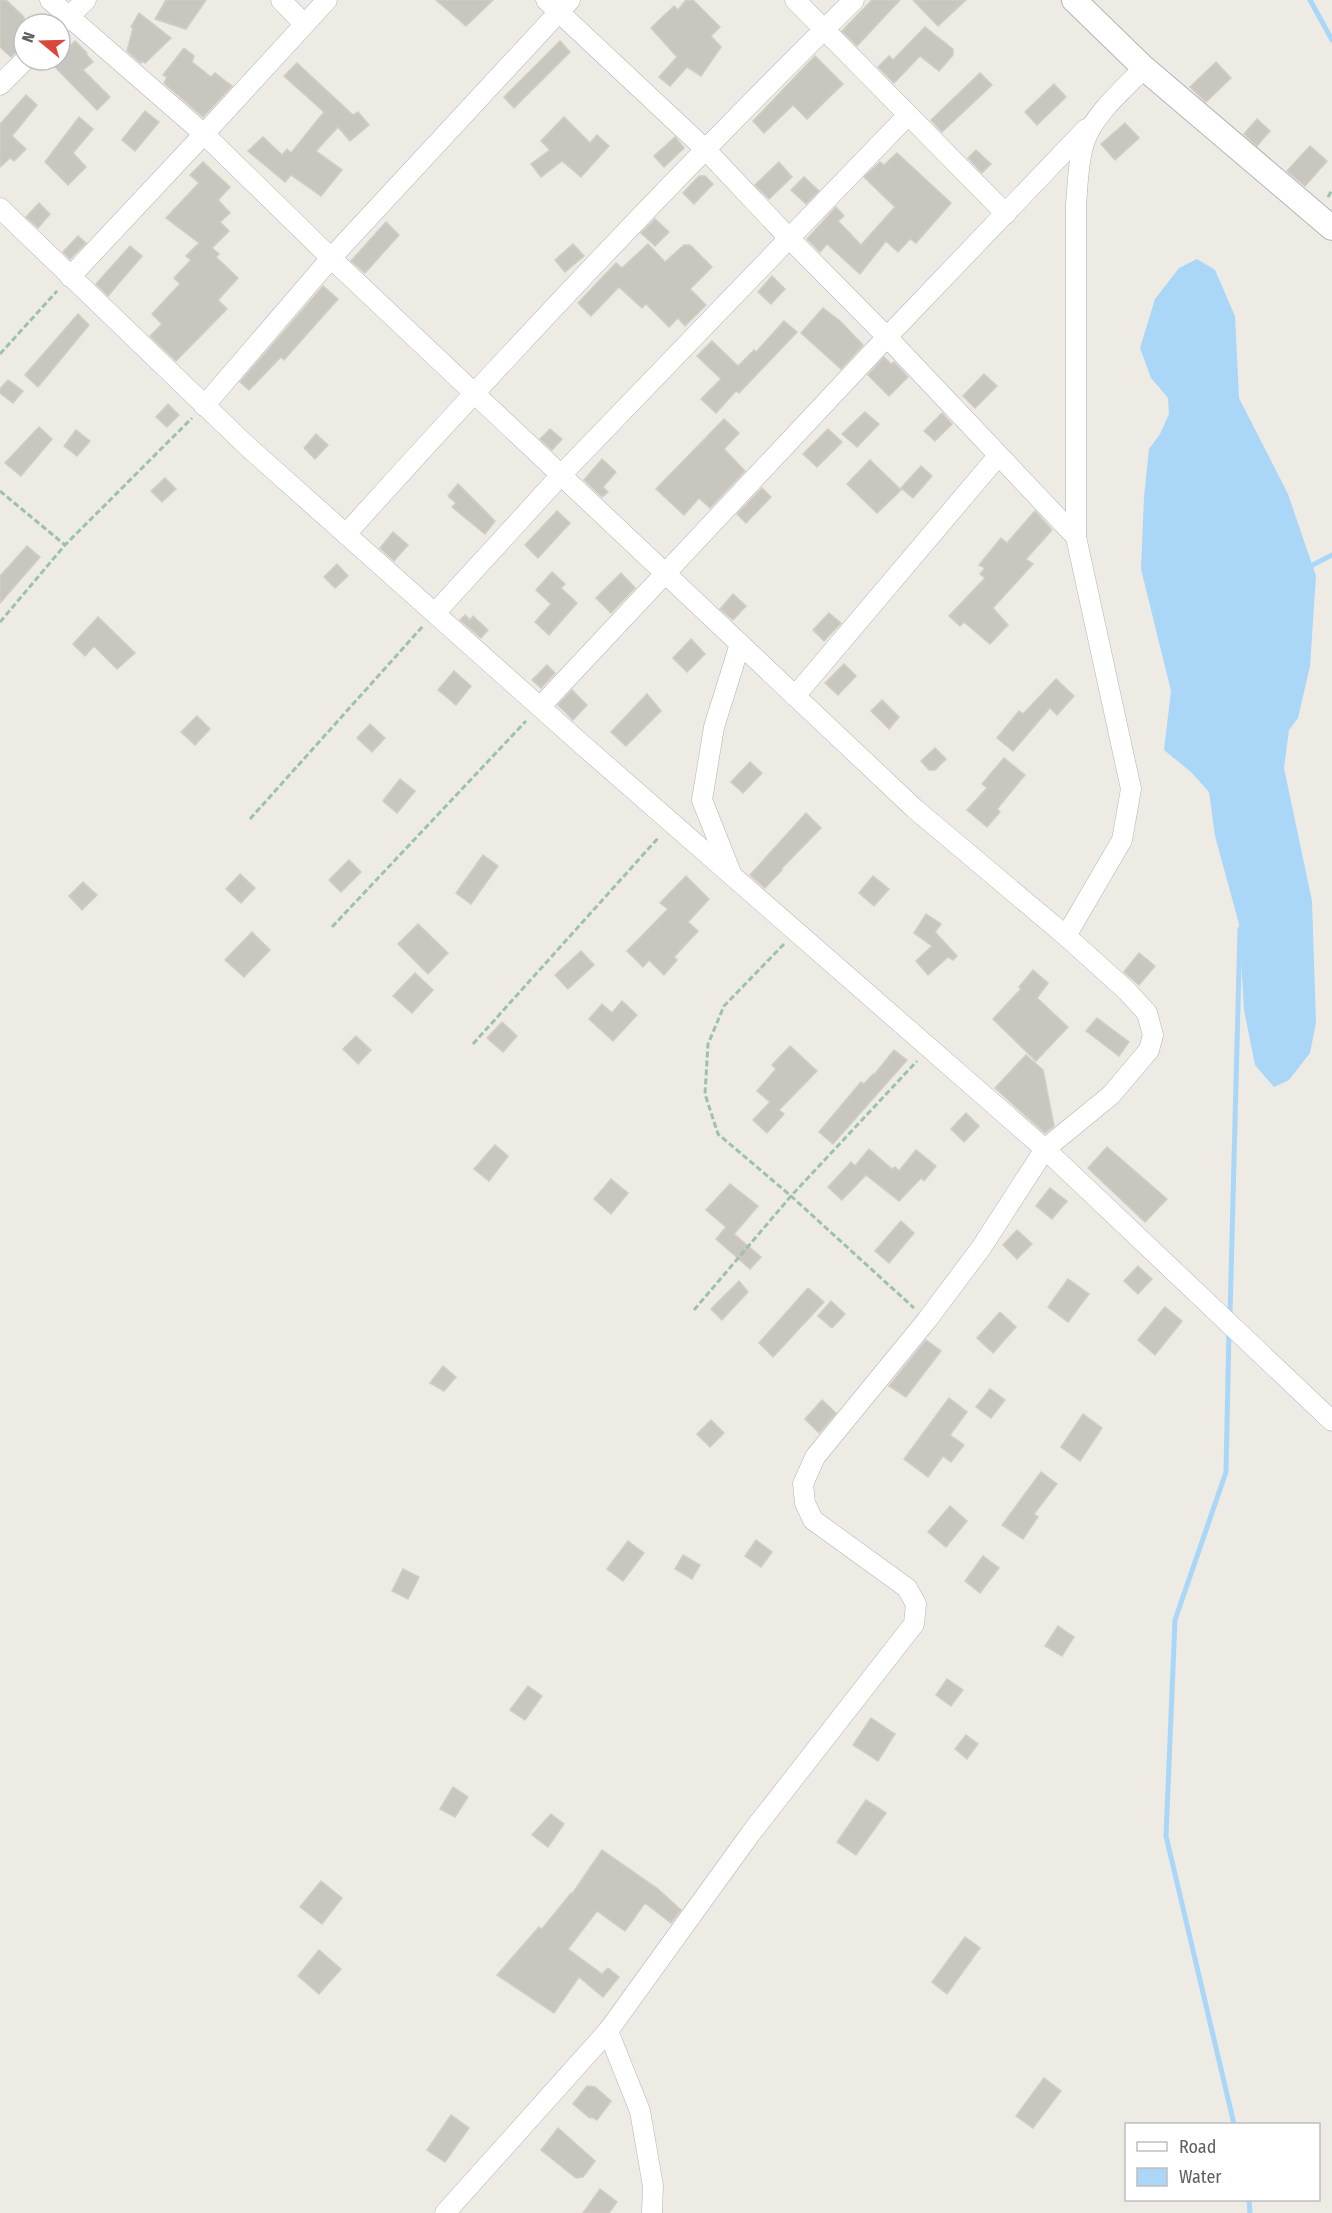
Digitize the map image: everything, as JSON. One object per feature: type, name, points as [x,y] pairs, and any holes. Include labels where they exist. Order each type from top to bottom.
[{"type":"street","points":[[72,13],[86,0]]},
{"type":"street","points":[[281,0],[304,24]]},
{"type":"street","points":[[70,277],[327,0]]},
{"type":"street","points":[[795,0],[1006,214]]},
{"type":"street","points":[[346,534],[473,393],[705,149],[854,0]]},
{"type":"street","points":[[1074,0],[1144,68],[1332,228]]},
{"type":"street","points":[[204,406],[331,258],[558,4],[705,149],[1076,537]]},
{"type":"street","points":[[72,27],[204,134],[473,393],[915,809],[1066,936],[1127,991],[1147,1012],[1153,1035],[1149,1050],[1111,1095],[1045,1149],[981,1248],[927,1320],[815,1457],[803,1484],[805,1503],[813,1520],[906,1588],[916,1604],[914,1624],[752,1833],[608,2031],[445,2213]]},
{"type":"street","points":[[540,707],[887,337],[1144,68]]},
{"type":"street","points":[[0,85],[13,72]]},
{"type":"street","points":[[435,613],[561,475],[908,115]]},
{"type":"street","points":[[1066,936],[1122,840],[1131,789],[1076,537],[1076,204],[1085,139],[1098,117]]},
{"type":"street","points":[[0,208],[204,406],[540,707],[1045,1149],[1332,1421]]},
{"type":"street","points":[[795,696],[998,456]]},
{"type":"street","points":[[732,875],[702,800],[714,727],[740,644]]},
{"type":"street","points":[[608,2031],[640,2111],[653,2186],[652,2213]]},
{"type":"path","points":[[0,354],[70,277]]},
{"type":"path","points":[[0,622],[65,545],[204,406]]},
{"type":"path","points":[[0,491],[65,545]]},
{"type":"path","points":[[250,819],[435,613]]},
{"type":"path","points":[[332,927],[540,707]]},
{"type":"path","points":[[473,1044],[672,823]]},
{"type":"path","points":[[797,932],[723,1006],[708,1044],[705,1094],[718,1134],[791,1196],[927,1320]]},
{"type":"path","points":[[694,1310],[791,1196],[930,1048]]},
{"type":"water","points":[[1197,259],[1215,270],[1235,316],[1239,398],[1288,494],[1316,576],[1310,666],[1298,718],[1289,730],[1284,768],[1312,901],[1316,1023],[1310,1053],[1289,1080],[1274,1087],[1255,1065],[1244,1010],[1239,924],[1215,836],[1209,792],[1191,772],[1164,750],[1171,691],[1141,569],[1149,449],[1160,434],[1169,414],[1168,398],[1151,378],[1140,348],[1155,299],[1179,268]]},
{"type":"building","points":[[0,0],[6,0],[19,12],[12,12],[12,56],[0,47]]},
{"type":"building","points":[[166,0],[206,0],[186,29],[155,19]]},
{"type":"building","points":[[436,0],[493,0],[466,26]]},
{"type":"building","points":[[686,0],[693,0],[720,27],[711,36],[721,47],[701,76],[687,67],[670,86],[659,77],[677,57],[651,28],[674,6],[678,10]]},
{"type":"building","points":[[872,0],[900,0],[857,46],[842,31]]},
{"type":"building","points":[[913,0],[966,0],[938,26]]},
{"type":"building","points":[[139,13],[171,38],[145,63],[142,61],[141,63],[127,51],[133,28],[131,27]]},
{"type":"building","points":[[925,27],[953,49],[953,55],[939,71],[920,56],[894,83],[878,67],[889,56],[893,60]]},
{"type":"building","points":[[75,41],[87,53],[93,62],[83,70],[110,97],[97,110],[60,72],[72,72],[72,44]]},
{"type":"building","points":[[560,41],[570,52],[514,108],[504,97]]},
{"type":"building","points":[[184,48],[194,56],[192,62],[211,77],[215,73],[232,86],[203,117],[164,83],[167,77],[163,75]]},
{"type":"building","points":[[815,56],[843,84],[807,119],[793,105],[764,133],[753,121]]},
{"type":"building","points":[[1216,62],[1231,78],[1206,102],[1190,87]]},
{"type":"building","points":[[297,63],[353,115],[358,112],[369,125],[350,141],[338,127],[316,151],[342,170],[321,196],[291,175],[285,182],[248,151],[263,137],[282,155],[287,149],[291,153],[324,112],[284,76]]},
{"type":"building","points":[[980,73],[992,85],[942,132],[931,120]]},
{"type":"building","points":[[1054,84],[1066,97],[1037,125],[1025,112]]},
{"type":"building","points":[[26,95],[37,105],[12,136],[26,149],[14,161],[10,158],[0,167],[0,124]]},
{"type":"building","points":[[145,111],[159,122],[135,151],[122,140]]},
{"type":"building","points":[[79,117],[93,129],[73,153],[86,167],[68,185],[45,162]]},
{"type":"building","points":[[564,117],[590,143],[597,135],[609,146],[581,177],[562,161],[541,177],[531,164],[550,150],[541,141]]},
{"type":"building","points":[[1257,119],[1270,131],[1257,146],[1244,134]]},
{"type":"building","points":[[1125,123],[1139,138],[1115,160],[1101,144]]},
{"type":"building","points":[[675,137],[684,148],[664,167],[654,156]]},
{"type":"building","points":[[1310,146],[1327,161],[1305,186],[1287,171]]},
{"type":"building","points":[[976,150],[991,164],[982,173],[968,158]]},
{"type":"building","points":[[897,153],[951,203],[916,243],[910,239],[898,252],[886,241],[860,274],[827,244],[820,252],[807,239],[836,207],[844,216],[838,221],[861,245],[895,207],[864,177],[880,162],[884,165]]},
{"type":"building","points":[[203,162],[230,187],[218,200],[230,213],[220,222],[229,231],[212,248],[219,254],[216,257],[238,278],[218,300],[227,309],[176,361],[150,336],[162,324],[152,314],[180,284],[174,278],[191,260],[186,256],[199,243],[166,218],[199,183],[190,175]]},
{"type":"building","points":[[779,162],[792,177],[769,199],[755,185]]},
{"type":"building","points":[[699,176],[705,176],[713,184],[694,204],[683,193]]},
{"type":"building","points":[[804,177],[819,191],[806,204],[791,190]]},
{"type":"building","points":[[39,203],[50,214],[38,228],[26,217]]},
{"type":"building","points":[[655,219],[669,232],[655,246],[641,233]]},
{"type":"building","points":[[386,222],[399,235],[365,273],[351,261]]},
{"type":"building","points":[[78,236],[86,243],[70,259],[63,252]]},
{"type":"building","points":[[573,244],[584,256],[565,272],[555,260]]},
{"type":"building","points":[[648,244],[665,262],[684,245],[690,245],[712,267],[690,289],[706,305],[685,326],[678,318],[669,327],[646,304],[642,308],[619,287],[591,316],[578,303],[616,263],[622,268]]},
{"type":"building","points":[[130,246],[142,256],[108,296],[96,284]]},
{"type":"building","points":[[772,276],[785,289],[771,304],[758,292]]},
{"type":"building","points":[[323,286],[338,299],[284,360],[281,357],[249,390],[240,382]]},
{"type":"building","points":[[823,308],[840,321],[863,345],[841,369],[801,333]]},
{"type":"building","points":[[78,314],[89,325],[38,387],[25,375]]},
{"type":"building","points":[[784,321],[797,332],[739,393],[736,391],[716,413],[701,399],[721,379],[697,356],[712,341],[738,366],[754,350],[756,352]]},
{"type":"building","points":[[884,357],[891,364],[894,362],[908,377],[889,396],[868,375]]},
{"type":"building","points":[[984,374],[997,386],[975,408],[963,396]]},
{"type":"building","points":[[8,380],[23,391],[13,403],[0,393],[0,389]]},
{"type":"building","points":[[168,404],[179,415],[167,427],[156,417]]},
{"type":"building","points":[[865,412],[879,424],[857,447],[842,434]]},
{"type":"building","points":[[942,413],[952,424],[935,441],[924,431]]},
{"type":"building","points":[[724,419],[739,433],[724,449],[745,471],[710,508],[699,498],[684,515],[656,489]]},
{"type":"building","points":[[39,427],[52,439],[21,476],[5,463]]},
{"type":"building","points":[[550,429],[562,439],[552,450],[540,439]]},
{"type":"building","points":[[828,429],[842,442],[817,467],[803,454]]},
{"type":"building","points":[[76,430],[90,441],[77,456],[64,446]]},
{"type":"building","points":[[316,434],[328,445],[315,459],[304,448]]},
{"type":"building","points":[[602,459],[616,472],[603,487],[608,492],[602,497],[584,480]]},
{"type":"building","points":[[870,460],[901,490],[877,513],[847,484]]},
{"type":"building","points":[[921,466],[932,476],[913,498],[901,488]]},
{"type":"building","points":[[165,478],[176,489],[162,502],[151,491]]},
{"type":"building","points":[[458,484],[495,521],[485,534],[452,507],[456,503],[448,496]]},
{"type":"building","points":[[762,488],[771,497],[746,523],[737,514]]},
{"type":"building","points":[[557,511],[570,523],[538,558],[525,545]]},
{"type":"building","points":[[1035,511],[1052,530],[1026,559],[1033,564],[993,608],[1008,625],[990,644],[964,622],[960,626],[949,616],[985,578],[980,574],[985,568],[979,565],[1001,538],[1007,543]]},
{"type":"building","points":[[393,532],[408,545],[394,561],[380,548]]},
{"type":"building","points":[[27,546],[40,557],[0,603],[0,576]]},
{"type":"building","points":[[337,564],[348,576],[335,588],[324,577]]},
{"type":"building","points":[[552,572],[565,584],[561,588],[577,603],[549,635],[535,622],[551,604],[536,590]]},
{"type":"building","points":[[621,573],[635,588],[611,613],[596,598]]},
{"type":"building","points":[[733,594],[746,606],[733,620],[720,609]]},
{"type":"building","points":[[829,613],[841,623],[824,641],[813,630]]},
{"type":"building","points":[[465,615],[470,620],[473,616],[488,630],[481,638],[460,620]]},
{"type":"building","points":[[98,617],[135,653],[117,669],[94,646],[85,656],[73,644]]},
{"type":"building","points":[[691,639],[705,654],[687,672],[673,658]]},
{"type":"building","points":[[844,664],[856,676],[838,695],[825,683]]},
{"type":"building","points":[[547,665],[555,673],[541,688],[532,680]]},
{"type":"building","points":[[454,671],[471,686],[456,705],[438,690]]},
{"type":"building","points":[[1056,679],[1074,696],[1057,715],[1050,708],[1013,751],[997,738],[1019,711],[1023,714]]},
{"type":"building","points":[[572,690],[587,705],[573,720],[558,705]]},
{"type":"building","points":[[647,694],[661,711],[626,746],[611,732]]},
{"type":"building","points":[[882,700],[899,717],[889,729],[871,711]]},
{"type":"building","points":[[197,716],[210,729],[195,745],[181,732]]},
{"type":"building","points":[[370,724],[385,738],[372,752],[357,738]]},
{"type":"building","points":[[935,748],[946,759],[935,770],[929,770],[921,761]]},
{"type":"building","points":[[1004,758],[1025,775],[997,809],[1000,812],[987,827],[967,810],[987,788],[982,784]]},
{"type":"building","points":[[750,762],[762,773],[743,793],[731,782]]},
{"type":"building","points":[[400,779],[415,791],[397,813],[383,801]]},
{"type":"building","points":[[806,813],[821,828],[765,888],[750,875]]},
{"type":"building","points":[[483,855],[498,866],[471,904],[456,893]]},
{"type":"building","points":[[349,860],[361,872],[341,892],[329,880]]},
{"type":"building","points":[[240,874],[255,888],[241,903],[226,889]]},
{"type":"building","points":[[686,876],[709,899],[688,922],[698,931],[674,957],[677,960],[664,975],[649,960],[643,967],[627,951],[668,909],[660,903]]},
{"type":"building","points":[[873,876],[889,889],[874,906],[859,893]]},
{"type":"building","points":[[83,882],[97,895],[82,910],[69,896]]},
{"type":"building","points":[[926,914],[941,924],[935,932],[957,956],[953,960],[948,957],[928,975],[916,961],[932,946],[914,933]]},
{"type":"building","points":[[418,924],[448,953],[428,974],[398,944]]},
{"type":"building","points":[[252,932],[270,950],[244,977],[225,960]]},
{"type":"building","points":[[581,951],[594,965],[568,989],[555,975]]},
{"type":"building","points":[[1139,953],[1155,966],[1139,985],[1124,972]]},
{"type":"building","points":[[1033,970],[1048,983],[1037,998],[1068,1027],[1036,1061],[993,1019],[1021,989],[1019,987]]},
{"type":"building","points":[[415,973],[433,990],[412,1013],[393,996]]},
{"type":"building","points":[[622,1001],[637,1015],[613,1041],[589,1019],[602,1004],[612,1013]]},
{"type":"building","points":[[1097,1018],[1129,1042],[1119,1056],[1086,1031]]},
{"type":"building","points":[[502,1022],[517,1036],[503,1052],[487,1038]]},
{"type":"building","points":[[356,1036],[371,1050],[358,1064],[343,1049]]},
{"type":"building","points":[[790,1046],[817,1071],[779,1110],[784,1114],[767,1133],[753,1120],[770,1102],[757,1091],[776,1069],[772,1065]]},
{"type":"building","points":[[894,1050],[907,1060],[833,1144],[819,1132],[861,1082],[864,1084],[874,1075]]},
{"type":"building","points":[[1026,1055],[1043,1070],[1054,1126],[1045,1133],[995,1088]]},
{"type":"building","points":[[966,1113],[979,1126],[964,1142],[951,1129]]},
{"type":"building","points":[[495,1145],[508,1156],[489,1181],[474,1169]]},
{"type":"building","points":[[1107,1147],[1167,1199],[1145,1222],[1088,1168]]},
{"type":"building","points":[[869,1149],[892,1169],[895,1167],[899,1171],[916,1150],[936,1166],[924,1181],[921,1178],[899,1201],[866,1175],[842,1200],[828,1187],[851,1162],[855,1166]]},
{"type":"building","points":[[611,1179],[628,1193],[611,1214],[594,1199]]},
{"type":"building","points":[[730,1184],[758,1206],[734,1234],[761,1257],[750,1269],[716,1239],[726,1227],[706,1210]]},
{"type":"building","points":[[1050,1188],[1067,1201],[1052,1219],[1036,1206]]},
{"type":"building","points":[[901,1221],[914,1233],[889,1263],[875,1251]]},
{"type":"building","points":[[1017,1230],[1032,1244],[1017,1259],[1003,1245]]},
{"type":"building","points":[[1138,1266],[1152,1279],[1138,1294],[1124,1281]]},
{"type":"building","points":[[1068,1279],[1089,1294],[1068,1322],[1048,1307]]},
{"type":"building","points":[[739,1281],[748,1292],[722,1320],[711,1309]]},
{"type":"building","points":[[808,1288],[824,1302],[773,1357],[759,1343]]},
{"type":"building","points":[[831,1301],[845,1314],[832,1328],[818,1316]]},
{"type":"building","points":[[1165,1307],[1182,1321],[1155,1355],[1138,1340]]},
{"type":"building","points":[[1000,1312],[1016,1327],[993,1353],[977,1338]]},
{"type":"building","points":[[926,1340],[941,1351],[906,1397],[889,1386]]},
{"type":"building","points":[[443,1366],[456,1377],[444,1391],[430,1383]]},
{"type":"building","points":[[990,1389],[1005,1400],[991,1418],[976,1407]]},
{"type":"building","points":[[949,1398],[967,1412],[950,1435],[964,1445],[951,1462],[943,1456],[928,1477],[904,1459]]},
{"type":"building","points":[[822,1400],[836,1413],[819,1433],[805,1419]]},
{"type":"building","points":[[1083,1414],[1102,1428],[1080,1461],[1061,1447]]},
{"type":"building","points":[[711,1420],[724,1433],[710,1447],[697,1434]]},
{"type":"building","points":[[1041,1472],[1057,1484],[1034,1514],[1038,1517],[1023,1539],[1002,1525]]},
{"type":"building","points":[[950,1506],[967,1521],[946,1547],[928,1532]]},
{"type":"building","points":[[756,1540],[772,1552],[761,1567],[745,1556]]},
{"type":"building","points":[[628,1541],[644,1553],[623,1581],[607,1569]]},
{"type":"building","points":[[683,1555],[700,1565],[692,1579],[675,1569]]},
{"type":"building","points":[[983,1556],[999,1568],[980,1593],[965,1581]]},
{"type":"building","points":[[403,1569],[419,1577],[408,1599],[392,1591]]},
{"type":"building","points":[[1058,1626],[1074,1637],[1062,1656],[1045,1646]]},
{"type":"building","points":[[947,1679],[963,1690],[951,1706],[936,1695]]},
{"type":"building","points":[[528,1686],[542,1696],[525,1720],[510,1710]]},
{"type":"building","points":[[871,1718],[895,1734],[878,1761],[853,1745]]},
{"type":"building","points":[[966,1735],[978,1744],[967,1759],[955,1749]]},
{"type":"building","points":[[453,1787],[468,1797],[455,1817],[440,1809]]},
{"type":"building","points":[[866,1800],[886,1813],[856,1855],[837,1842]]},
{"type":"building","points":[[551,1814],[564,1824],[548,1847],[532,1835]]},
{"type":"building","points":[[602,1850],[658,1889],[681,1910],[671,1923],[645,1903],[625,1931],[597,1911],[568,1949],[602,1974],[608,1968],[619,1977],[603,1997],[579,1977],[554,2013],[497,1975],[572,1894]]},
{"type":"building","points":[[321,1881],[342,1898],[322,1924],[300,1907]]},
{"type":"building","points":[[965,1937],[980,1948],[947,1994],[932,1982]]},
{"type":"building","points":[[319,1950],[341,1969],[319,1994],[298,1976]]},
{"type":"building","points":[[1044,2078],[1061,2091],[1033,2128],[1016,2116]]},
{"type":"building","points":[[587,2086],[595,2087],[611,2101],[597,2120],[590,2118],[573,2104]]},
{"type":"building","points":[[451,2115],[469,2128],[445,2162],[427,2150]]},
{"type":"building","points":[[558,2128],[595,2161],[583,2177],[576,2178],[541,2150]]},
{"type":"building","points":[[600,2189],[617,2202],[609,2213],[583,2213]]},
{"type":"waterway","points":[[1310,0],[1332,40]]},
{"type":"waterway","points":[[1307,568],[1332,555]]},
{"type":"waterway","points":[[1230,1315],[1240,929]]},
{"type":"waterway","points":[[1229,1330],[1226,1472],[1175,1620],[1166,1836],[1234,2123]]},
{"type":"waterway","points":[[1249,2201],[1250,2213]]}]
